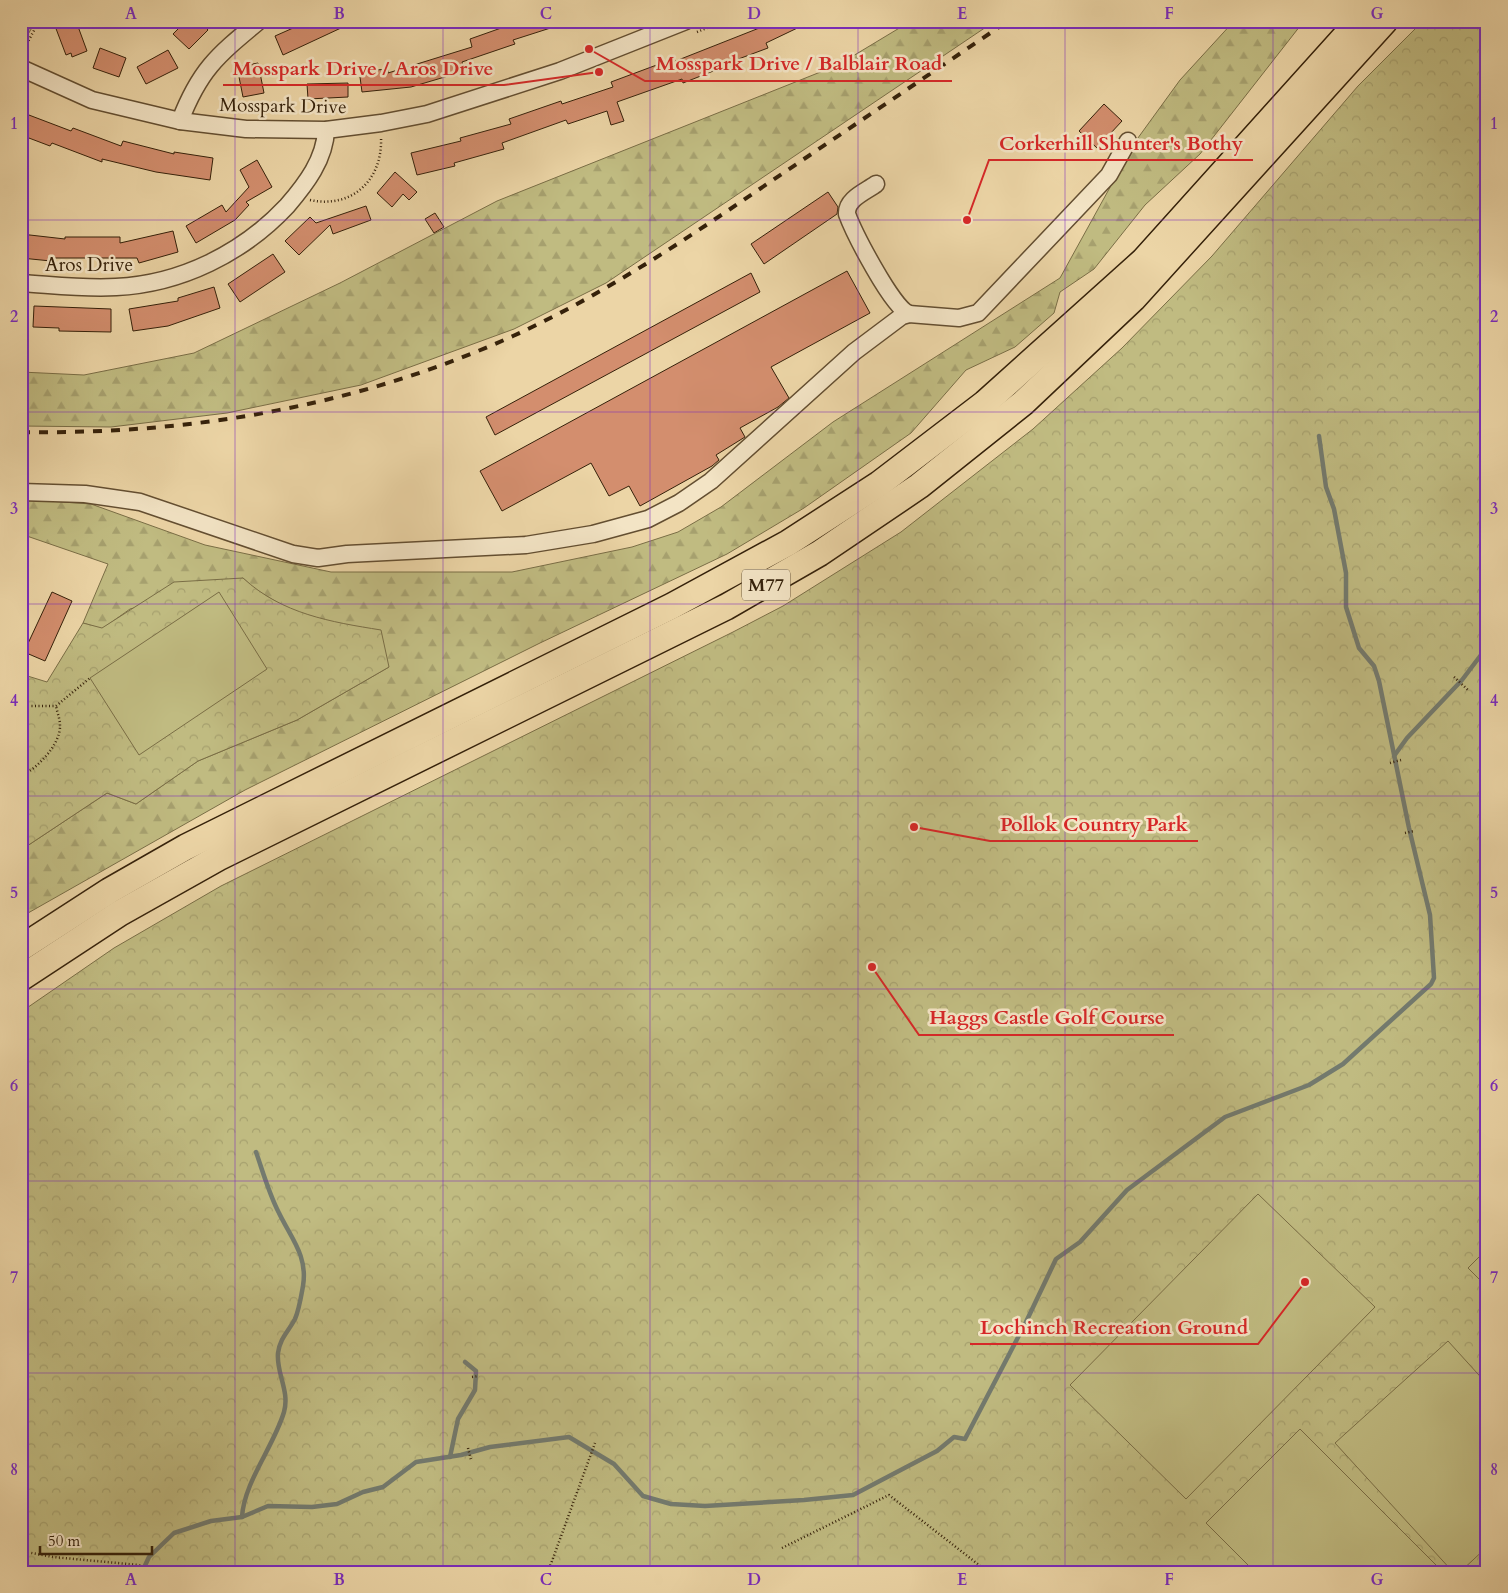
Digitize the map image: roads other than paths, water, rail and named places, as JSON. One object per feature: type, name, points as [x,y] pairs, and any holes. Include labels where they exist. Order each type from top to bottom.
[{"type":"highway","name":"M77","points":[[21,948],[109,891],[186,847],[696,594],[788,543],[879,484],[984,403],[1143,262],[1359,21]]},
{"type":"highway","name":"M77","points":[[21,978],[120,913],[226,854],[689,627],[741,599],[813,557],[919,486],[1023,403],[1133,299],[1385,21]]},
{"type":"street","points":[[180,121],[192,90],[216,57],[258,21]]},
{"type":"street","name":"Mosspark Drive","points":[[23,57],[92,100],[180,121],[246,129],[326,130],[381,123],[427,114],[560,71],[686,21]]},
{"type":"street","name":"Aros Drive","points":[[21,283],[117,287],[184,274],[218,259],[251,238],[275,218],[295,197],[317,165],[326,145],[326,130]]},
{"type":"street","points":[[21,492],[85,494],[140,502],[293,554],[318,558],[347,554],[508,546],[592,534],[639,523],[696,492],[724,470],[854,352],[902,316],[909,314],[959,318],[978,313],[1109,175],[1128,141]]},
{"type":"street","points":[[876,184],[851,202],[847,207],[847,214],[890,296],[902,310],[909,314]]},
{"type":"waterway","points":[[142,1572],[149,1557],[174,1533],[211,1521],[242,1517],[268,1506],[312,1507],[337,1504],[363,1492],[383,1487],[416,1462],[461,1455],[490,1447],[569,1437],[614,1464],[643,1496],[671,1504],[705,1506],[853,1495],[937,1451],[954,1437],[965,1439],[1026,1322],[1056,1259],[1080,1242],[1127,1190],[1225,1117],[1309,1085],[1343,1064],[1431,984],[1434,978],[1430,915],[1409,828],[1379,681],[1374,666],[1359,648],[1346,607],[1346,573],[1334,509],[1326,487],[1319,436]]},
{"type":"waterway","points":[[1394,756],[1407,738],[1462,680],[1487,647]]},
{"type":"waterway","points":[[242,1517],[248,1491],[274,1438],[284,1412],[285,1397],[278,1353],[282,1339],[292,1324],[299,1308],[304,1275],[301,1256],[272,1198],[256,1152]]},
{"type":"waterway","points":[[450,1457],[458,1419],[475,1390],[476,1371],[465,1362]]},
{"type":"railway","points":[[21,432],[84,432],[147,428],[210,421],[272,411],[334,398],[394,381],[454,360],[513,336],[579,303],[643,266],[1008,21]]},
{"type":"place","name":"Mosspark Drive / Balblair Road","points":[[589,49]]},
{"type":"place","name":"Mosspark Drive / Aros Drive","points":[[599,72]]},
{"type":"place","name":"Corkerhill Shunter's Bothy","points":[[967,220]]},
{"type":"place","name":"Pollok Country Park","points":[[914,827]]},
{"type":"place","name":"Haggs Castle Golf Course","points":[[872,967]]},
{"type":"place","name":"Lochinch Recreation Ground","points":[[1305,1282]]}]
